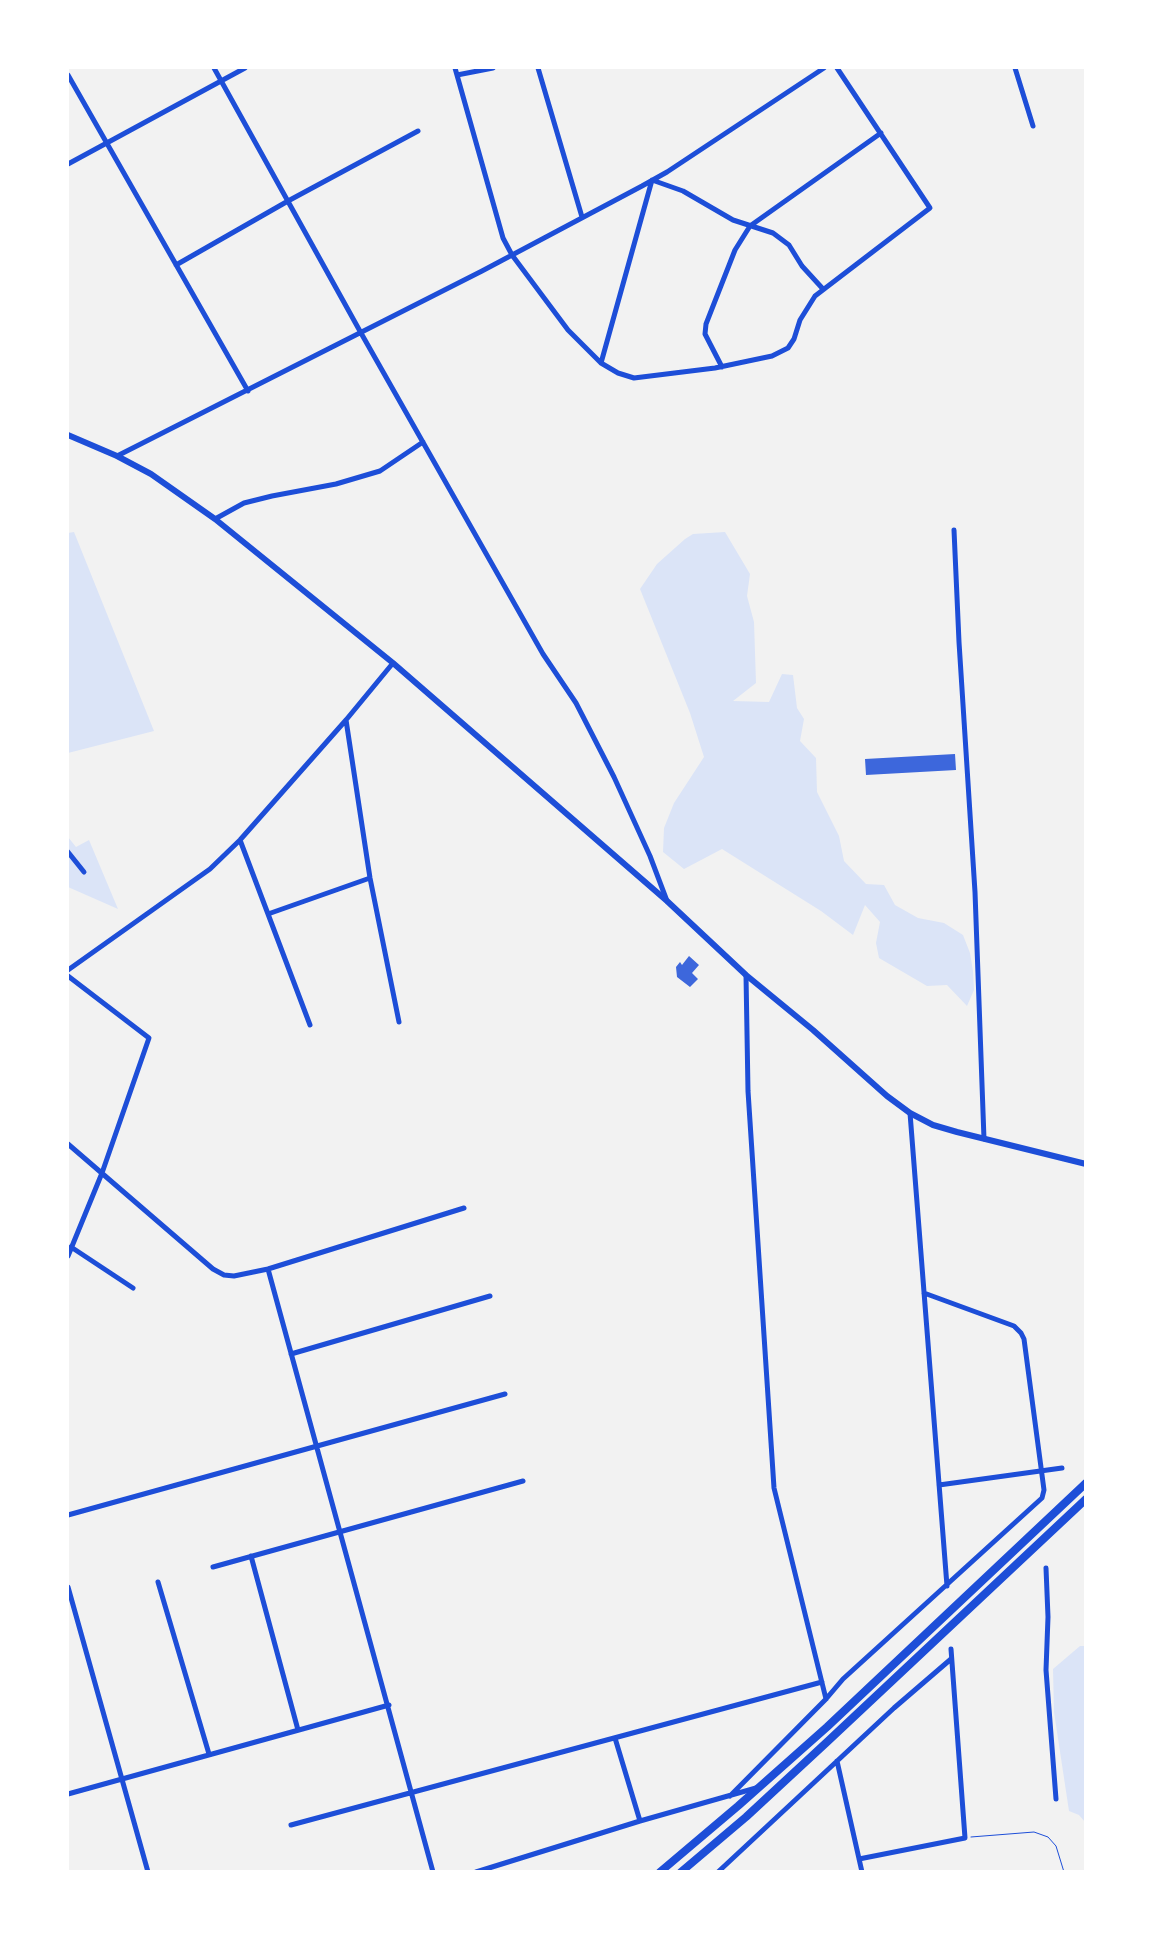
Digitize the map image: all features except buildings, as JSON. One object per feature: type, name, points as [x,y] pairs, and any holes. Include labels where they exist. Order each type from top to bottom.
[{"type":"highway","points":[[660,1872],[827,1727],[1086,1483]]},
{"type":"highway","points":[[681,1872],[746,1817],[1086,1498]]},
{"type":"street","points":[[214,68],[361,333],[543,654],[576,704],[614,777],[650,856],[667,902]]},
{"type":"street","points":[[68,164],[245,68]]},
{"type":"street","points":[[455,68],[503,238],[512,255],[568,330],[601,363],[618,373],[634,378],[722,367],[772,356],[788,348],[794,339],[800,320],[814,296],[930,208],[837,68]]},
{"type":"street","points":[[457,75],[493,68]]},
{"type":"street","points":[[538,68],[582,216]]},
{"type":"street","points":[[117,456],[361,333],[652,180],[824,68]]},
{"type":"street","points":[[1015,68],[1033,126]]},
{"type":"street","points":[[68,75],[248,391]]},
{"type":"street","points":[[176,265],[288,201],[418,131]]},
{"type":"street","points":[[722,367],[705,334],[706,324],[736,250],[750,226],[881,133]]},
{"type":"street","points":[[652,180],[683,191],[733,220],[773,233],[789,245],[802,266],[823,289]]},
{"type":"street","points":[[601,363],[652,180]]},
{"type":"street","points":[[68,435],[117,456],[151,474],[215,519],[393,663],[667,902],[746,975],[813,1030],[887,1096],[910,1113],[933,1124],[984,1139],[1086,1164]]},
{"type":"street","points":[[215,519],[244,503],[336,484],[380,471],[423,442]]},
{"type":"street","points":[[954,530],[974,892],[984,1139]]},
{"type":"street","points":[[68,970],[210,869],[240,840],[346,720],[393,663]]},
{"type":"street","points":[[346,720],[370,878],[399,1022]]},
{"type":"street","points":[[240,840],[310,1025]]},
{"type":"street","points":[[68,852],[84,872]]},
{"type":"street","points":[[268,914],[370,878]]},
{"type":"street","points":[[746,975],[748,1091],[774,1488],[826,1699]]},
{"type":"street","points":[[68,976],[149,1038],[102,1173],[68,1256]]},
{"type":"street","points":[[910,1113],[947,1586]]},
{"type":"street","points":[[68,1144],[213,1269],[224,1275],[234,1276],[268,1268],[464,1208]]},
{"type":"street","points":[[71,1247],[134,1288]]},
{"type":"street","points":[[268,1268],[434,1872]]},
{"type":"street","points":[[730,1796],[843,1680],[1042,1498],[1044,1490],[1024,1339],[1021,1333],[1014,1326],[924,1293]]},
{"type":"street","points":[[291,1354],[490,1296]]},
{"type":"street","points":[[68,1515],[505,1394]]},
{"type":"street","points":[[939,1486],[1062,1468]]},
{"type":"street","points":[[213,1567],[523,1480]]},
{"type":"street","points":[[251,1556],[298,1730]]},
{"type":"street","points":[[1046,1568],[1048,1617],[1046,1670],[1056,1799]]},
{"type":"street","points":[[158,1582],[209,1754]]},
{"type":"street","points":[[68,1587],[148,1872]]},
{"type":"street","points":[[860,1859],[965,1838],[951,1649]]},
{"type":"street","points":[[718,1872],[894,1708],[951,1659]]},
{"type":"street","points":[[291,1825],[822,1682]]},
{"type":"street","points":[[68,1794],[388,1705]]},
{"type":"street","points":[[615,1738],[640,1821]]},
{"type":"street","points":[[837,1761],[862,1872]]},
{"type":"street","points":[[476,1872],[640,1821],[759,1788]]},
{"type":"path","points":[[965,1838],[1034,1832],[1048,1837],[1056,1846],[1064,1872]]},
{"type":"shaded area","points":[[74,532],[154,731],[68,753],[68,533]]},
{"type":"shaded area","points":[[725,532],[750,574],[747,596],[754,622],[756,683],[733,701],[769,702],[782,674],[793,675],[797,708],[804,719],[800,741],[816,758],[817,792],[839,836],[844,861],[866,884],[884,885],[895,905],[918,918],[944,923],[963,935],[970,953],[973,971],[974,990],[967,1006],[947,985],[927,986],[879,958],[876,943],[880,922],[865,905],[853,935],[821,911],[722,849],[684,869],[663,852],[664,828],[674,803],[704,757],[690,713],[640,589],[657,564],[685,539],[693,534]]},
{"type":"shaded area","points":[[68,837],[76,847],[89,840],[118,909],[68,887]]},
{"type":"shaded area","points":[[1080,1646],[1085,1646],[1085,1822],[1079,1815],[1069,1811],[1054,1712],[1053,1669]]}]
